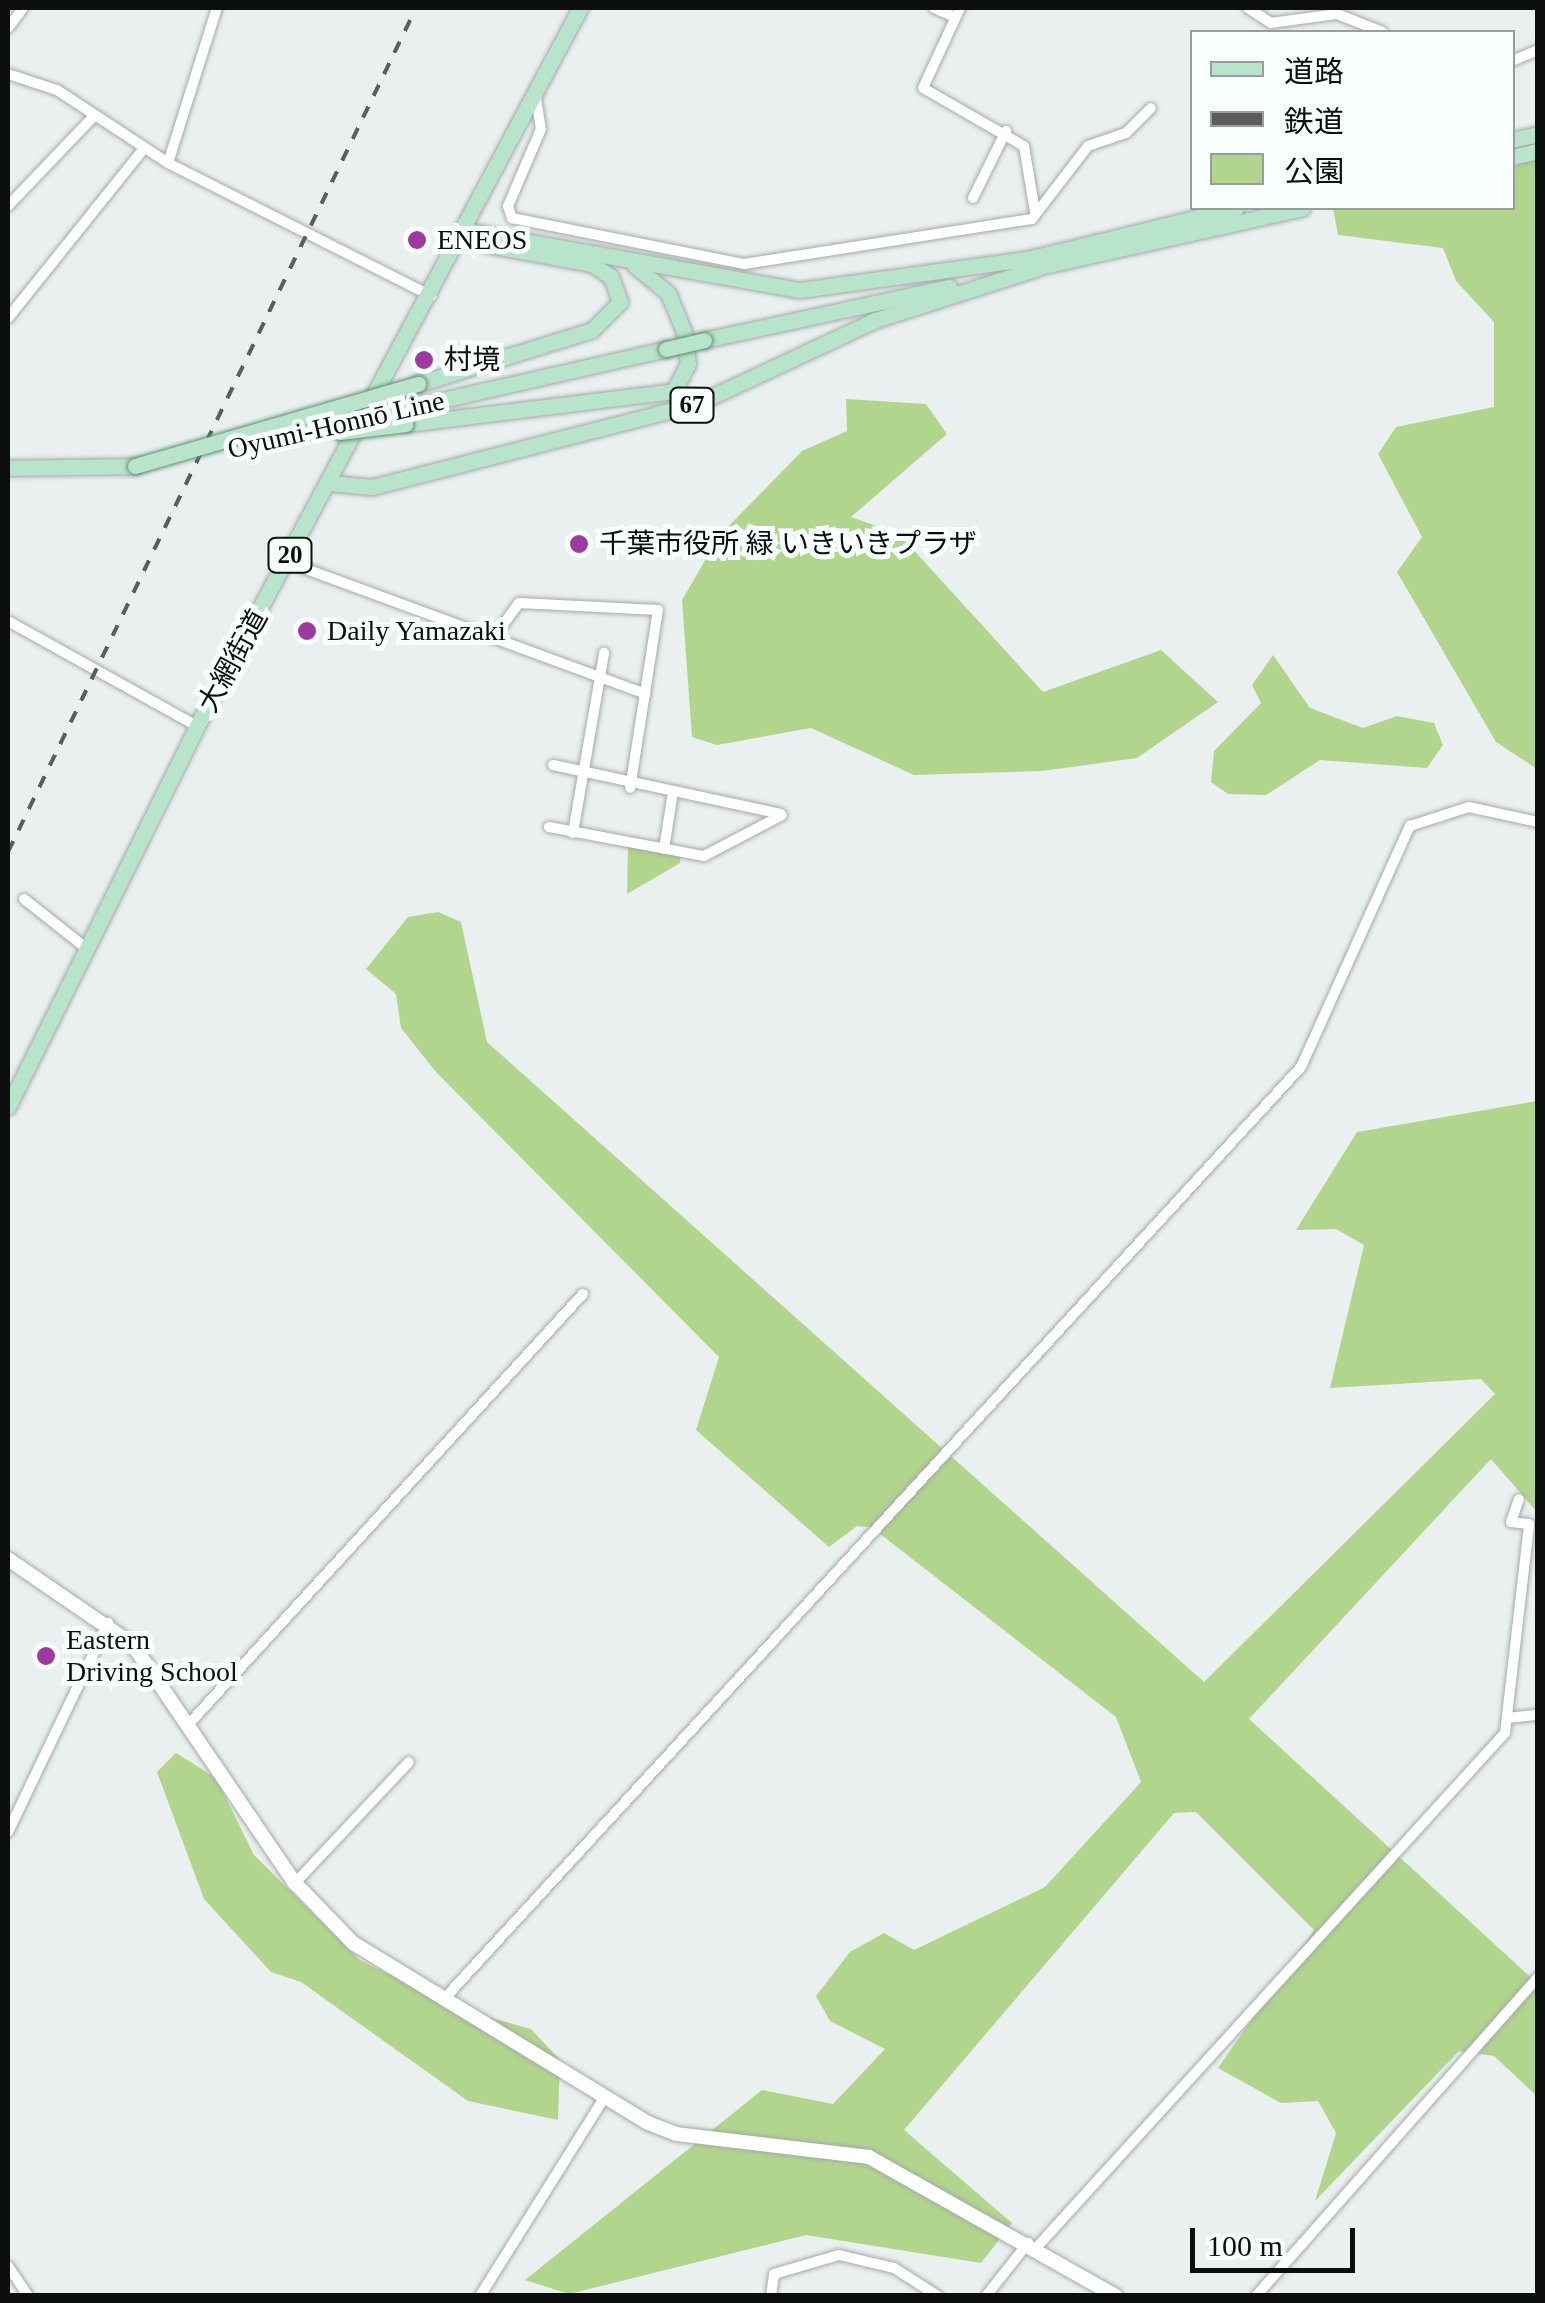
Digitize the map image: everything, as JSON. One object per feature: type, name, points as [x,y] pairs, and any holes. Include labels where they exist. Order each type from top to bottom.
[{"type":"main road","name":"大網街道","points":[[8,1107],[197,726],[468,231],[580,8]]},
{"type":"main road","name":"Oyumi-Honnō Line","points":[[15,469],[135,466],[279,439],[894,297],[1229,210]]},
{"type":"main road","name":"Oyumi-Honnō Line","points":[[1035,263],[1292,210]]},
{"type":"main road","name":"67","points":[[468,231],[800,290],[1035,263]]},
{"type":"main road","points":[[135,466],[592,330],[620,302],[611,276],[592,264],[488,245],[468,231]]},
{"type":"main road","name":"67","points":[[279,439],[674,391],[688,364],[679,316],[668,293],[628,260]]},
{"type":"main road","name":"67","points":[[330,483],[372,486],[698,403],[875,320],[1035,263]]},
{"type":"street","points":[[8,28],[23,8]]},
{"type":"street","points":[[168,164],[217,8]]},
{"type":"street","points":[[934,8],[957,12],[922,88],[1006,130],[1030,158],[1035,214]]},
{"type":"street","points":[[1248,8],[1270,23],[1336,14],[1378,30]]},
{"type":"street","points":[[1515,61],[1538,50]]},
{"type":"street","points":[[8,74],[56,90],[141,152],[432,296]]},
{"type":"street","points":[[536,98],[541,128],[508,206],[520,224],[744,264],[1035,214],[1088,146],[1130,136],[1150,108]]},
{"type":"street","points":[[8,206],[93,117]]},
{"type":"street","points":[[972,198],[1006,130]]},
{"type":"street","points":[[8,318],[141,152]]},
{"type":"street","points":[[286,562],[645,694]]},
{"type":"street","points":[[494,637],[519,603],[658,610],[630,788]]},
{"type":"street","points":[[8,621],[197,726]]},
{"type":"street","points":[[573,833],[604,653]]},
{"type":"street","points":[[550,827],[704,856],[782,814],[672,798],[553,765]]},
{"type":"street","points":[[664,849],[672,798]]},
{"type":"street","points":[[443,2000],[1300,1067],[1410,826],[1469,808],[1538,822]]},
{"type":"street","points":[[24,899],[86,948]]},
{"type":"street","points":[[187,1726],[583,1294]]},
{"type":"street","points":[[986,2296],[1376,1882],[1505,1733],[1529,1524],[1511,1522],[1519,1499]]},
{"type":"street","points":[[8,1558],[109,1622],[187,1726],[295,1883],[353,1943],[605,2097],[676,2134],[869,2157],[1116,2296]]},
{"type":"street","points":[[8,1832],[109,1622]]},
{"type":"street","points":[[1507,1718],[1538,1715]]},
{"type":"street","points":[[295,1883],[409,1762]]},
{"type":"street","points":[[1256,2296],[1538,1977]]},
{"type":"street","points":[[480,2296],[605,2097]]},
{"type":"street","points":[[772,2296],[774,2274],[839,2255],[894,2268],[938,2296]]},
{"type":"street","points":[[8,2266],[28,2296]]},
{"type":"green space","points":[[1537,159],[1537,769],[1496,742],[1397,572],[1422,537],[1378,454],[1396,427],[1494,407],[1494,322],[1456,281],[1443,248],[1338,235],[1333,210],[1515,210],[1515,165]]},
{"type":"green space","points":[[846,399],[926,404],[947,434],[851,517],[899,534],[1043,692],[1161,650],[1218,702],[1137,758],[1042,771],[914,775],[811,728],[717,745],[692,737],[682,600],[720,535],[802,451],[847,431]]},
{"type":"green space","points":[[1273,655],[1310,708],[1363,728],[1397,716],[1434,723],[1443,745],[1427,768],[1320,760],[1266,795],[1228,794],[1211,782],[1214,751],[1261,703],[1252,685]]},
{"type":"green space","points":[[628,847],[681,856],[680,863],[627,894]]},
{"type":"green space","points":[[438,912],[461,922],[487,1042],[1204,1682],[1495,1394],[1481,1379],[1330,1388],[1364,1245],[1336,1229],[1296,1230],[1357,1132],[1537,1101],[1537,1512],[1491,1459],[1249,1719],[1537,1983],[1537,2096],[1494,2056],[1459,2051],[1315,2201],[1336,2133],[1318,2101],[1281,2103],[1218,2068],[1314,1930],[1196,1812],[1174,1813],[904,2130],[1012,2223],[981,2263],[806,2235],[569,2294],[525,2280],[762,2090],[833,2104],[885,2049],[830,2021],[816,1996],[850,1952],[884,1933],[914,1950],[1045,1887],[1141,1782],[1116,1717],[871,1527],[857,1526],[829,1547],[696,1430],[719,1357],[436,1072],[401,1028],[396,994],[366,969],[408,917]]},
{"type":"green space","points":[[176,1753],[216,1778],[254,1855],[360,1960],[456,2008],[531,2029],[560,2060],[558,2120],[468,2101],[301,1982],[271,1972],[204,1899],[157,1772]]},
{"type":"railway","points":[[8,852],[416,8]]},
{"type":"place","name":"ENEOS","points":[[417,240]]},
{"type":"place","name":"村境","points":[[424,360]]},
{"type":"place","name":"千葉市役所 緑 いきいきプラザ","points":[[579,544]]},
{"type":"place","name":"Daily Yamazaki","points":[[307,631]]},
{"type":"place","name":"Eastern Driving School","points":[[46,1656]]}]
